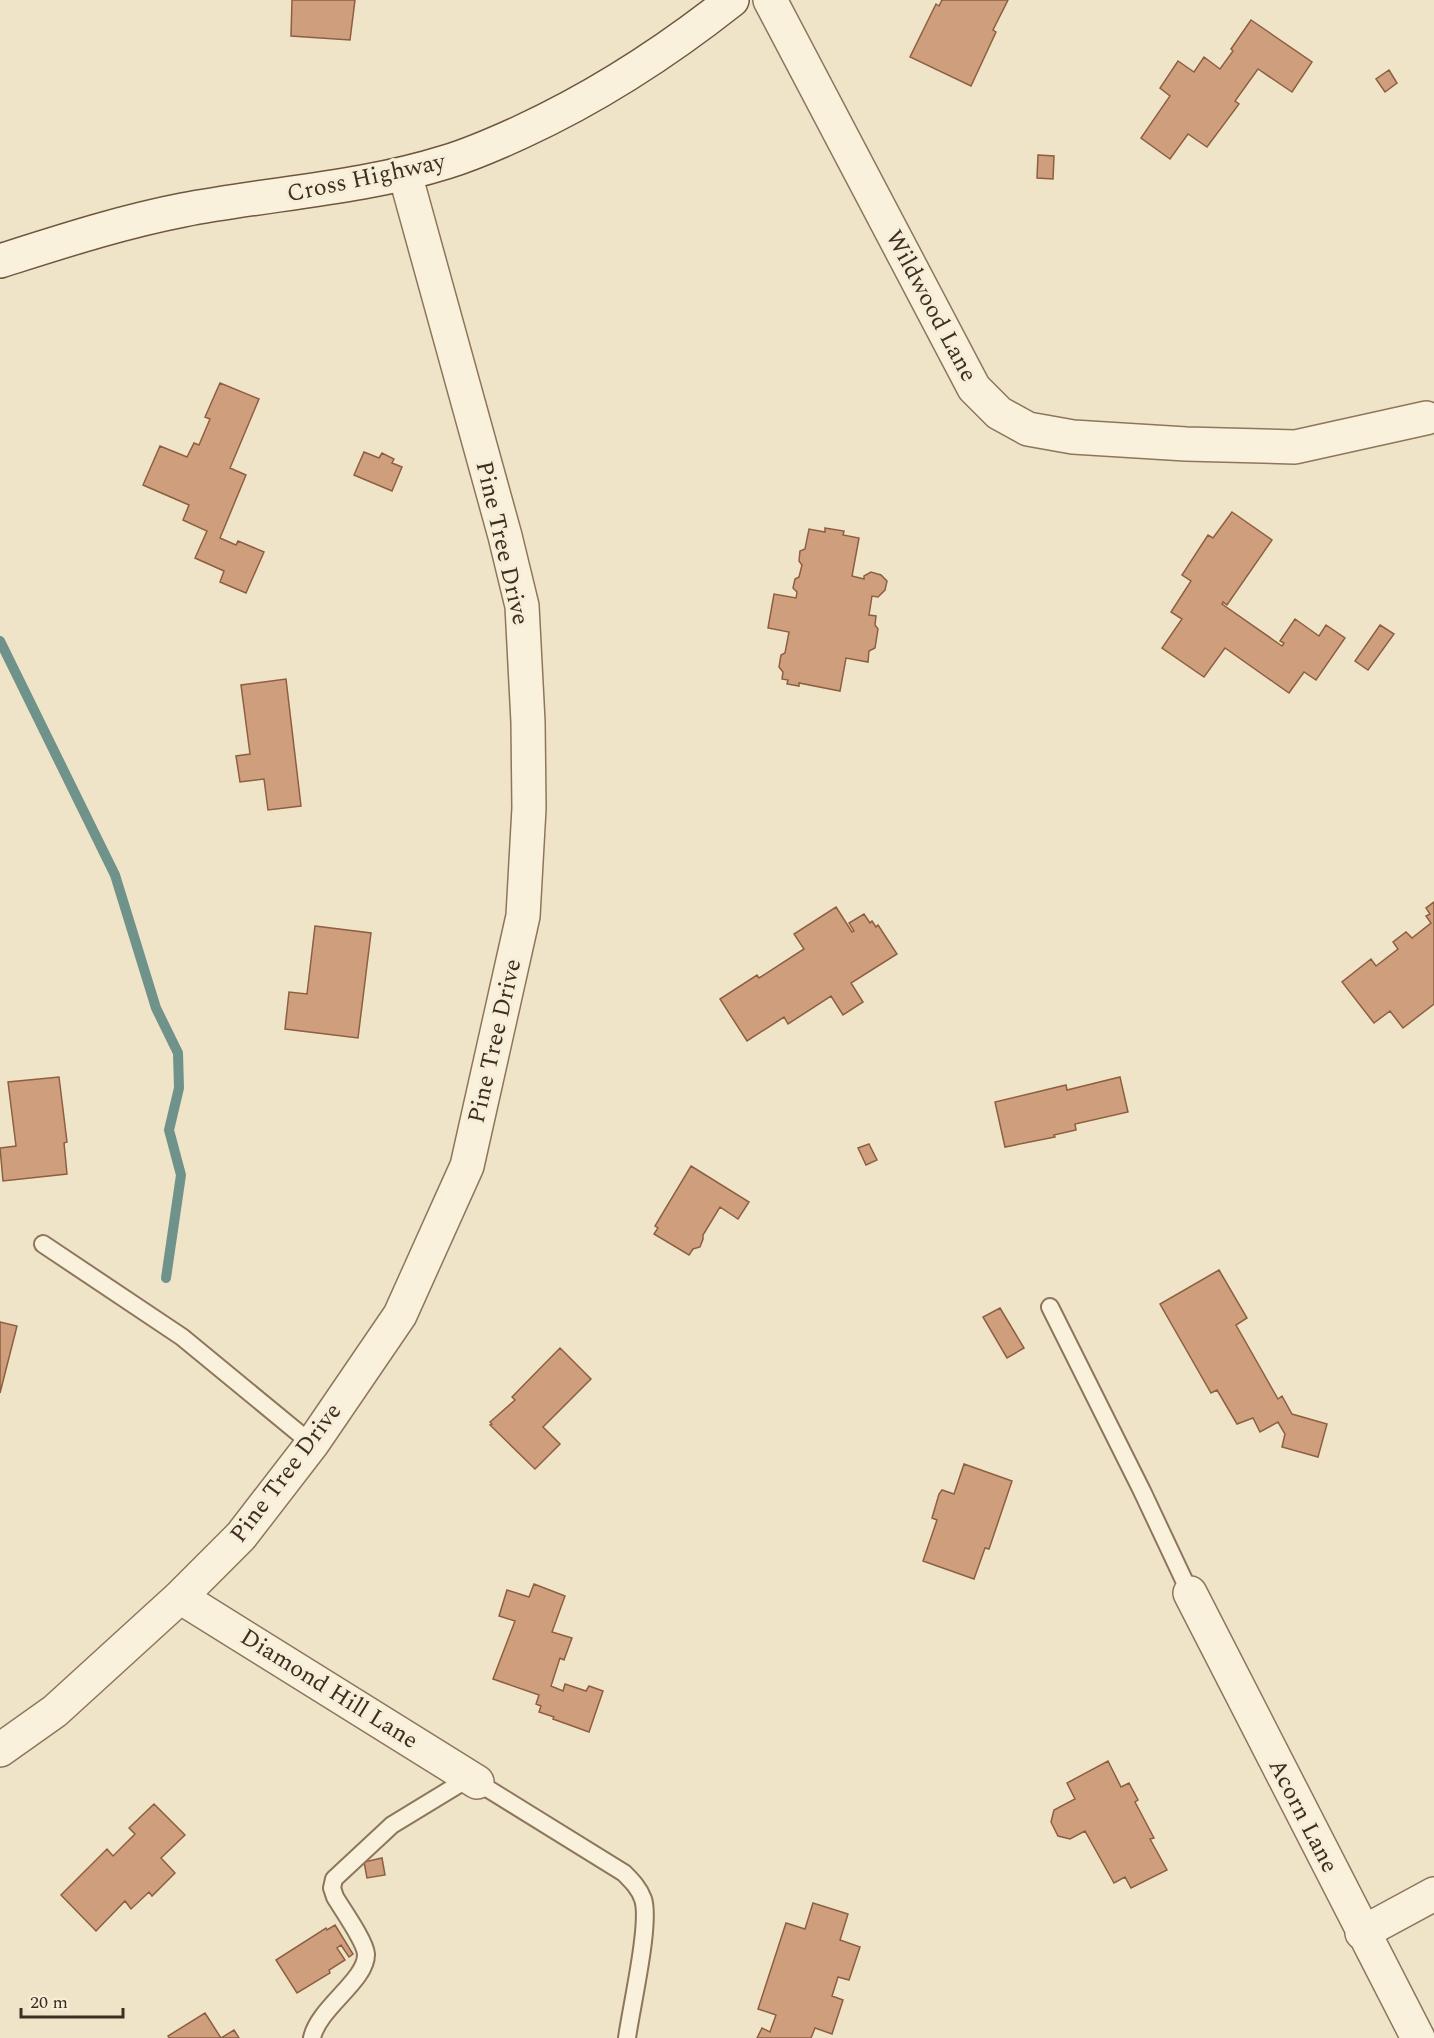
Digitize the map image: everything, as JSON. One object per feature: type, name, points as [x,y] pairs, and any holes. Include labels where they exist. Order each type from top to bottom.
[{"type":"street","name":"Cross Highway","points":[[0,261],[137,220],[185,210],[320,191],[405,174],[448,162],[490,146],[562,113],[630,75],[687,36],[732,0]]},
{"type":"street","name":"Wildwood Lane","points":[[770,0],[974,388],[999,412],[1028,429],[1073,437],[1186,444],[1295,447],[1426,418]]},
{"type":"street","name":"Pine Tree Drive","points":[[0,1750],[55,1711],[180,1597],[241,1536],[312,1444],[400,1315],[467,1166],[523,916],[529,808],[528,722],[522,606],[505,536],[405,174]]},
{"type":"street","name":"Acorn Lane","points":[[1190,1593],[1362,1933],[1418,2038]]},
{"type":"street","name":"Diamond Hill Lane","points":[[180,1597],[477,1782]]},
{"type":"street","points":[[1362,1933],[1434,1894]]},
{"type":"lane","points":[[43,1245],[182,1336],[312,1444]]},
{"type":"lane","points":[[1050,1307],[1190,1593]]},
{"type":"lane","points":[[312,2038],[322,2016],[360,1973],[366,1952],[335,1897],[332,1888],[334,1879],[392,1825],[461,1783],[477,1782],[624,1873],[638,1888],[644,1902],[644,1931],[627,2038]]},
{"type":"building","points":[[292,0],[355,0],[350,40],[291,36]]},
{"type":"building","points":[[942,0],[1008,0],[993,30],[996,32],[971,86],[910,57],[936,4],[939,6]]},
{"type":"building","points":[[1251,20],[1312,62],[1292,92],[1258,69],[1235,101],[1239,104],[1207,147],[1188,134],[1170,159],[1141,138],[1170,96],[1160,88],[1178,61],[1194,72],[1204,57],[1220,69]]},
{"type":"building","points":[[1389,70],[1397,83],[1385,92],[1376,79]]},
{"type":"building","points":[[1038,155],[1054,156],[1053,179],[1037,178]]},
{"type":"building","points":[[220,383],[259,399],[230,468],[246,475],[220,538],[236,545],[238,541],[264,552],[246,593],[220,582],[224,571],[195,558],[207,531],[183,520],[189,505],[143,485],[160,446],[187,457],[194,443],[199,445],[210,419],[205,417]]},
{"type":"building","points":[[364,452],[379,458],[382,453],[394,459],[392,463],[402,467],[392,491],[354,475]]},
{"type":"building","points":[[1232,512],[1272,540],[1227,605],[1223,602],[1222,604],[1282,646],[1284,643],[1280,641],[1295,619],[1319,636],[1326,625],[1345,638],[1316,680],[1304,672],[1289,693],[1225,648],[1204,677],[1162,648],[1182,619],[1171,612],[1191,581],[1182,575],[1208,535],[1213,538]]},
{"type":"building","points":[[825,528],[844,531],[843,535],[859,538],[852,576],[864,579],[864,576],[871,572],[881,575],[887,581],[885,590],[878,597],[872,596],[869,615],[876,616],[875,625],[878,629],[875,648],[869,651],[868,662],[846,658],[840,691],[799,683],[799,686],[787,684],[788,680],[782,679],[783,672],[779,667],[781,655],[785,653],[789,632],[768,628],[774,594],[796,598],[797,592],[793,588],[802,565],[799,561],[800,551],[805,549],[809,529],[825,532]]},
{"type":"building","points":[[1380,625],[1394,634],[1368,670],[1355,661]]},
{"type":"building","points":[[286,679],[301,806],[268,810],[264,779],[240,782],[236,756],[250,754],[241,685]]},
{"type":"building","points":[[1434,902],[1434,1004],[1403,1028],[1390,1011],[1374,1023],[1342,982],[1371,959],[1376,966],[1398,949],[1393,942],[1406,932],[1412,938],[1431,923],[1426,916],[1430,914],[1426,908]]},
{"type":"building","points":[[836,907],[852,932],[854,931],[849,923],[864,914],[870,923],[872,921],[876,927],[878,925],[897,954],[851,983],[863,1002],[843,1015],[831,996],[788,1024],[784,1017],[747,1041],[720,999],[757,975],[759,978],[804,949],[794,934]]},
{"type":"building","points":[[315,926],[371,933],[358,1038],[285,1029],[289,992],[307,994]]},
{"type":"building","points":[[59,1077],[67,1142],[64,1143],[67,1174],[3,1181],[0,1148],[16,1146],[8,1082]]},
{"type":"building","points":[[1120,1077],[1128,1112],[1075,1124],[1076,1130],[1054,1135],[1055,1137],[1005,1147],[995,1102],[1066,1085],[1067,1090]]},
{"type":"building","points":[[869,1144],[877,1160],[866,1165],[858,1148]]},
{"type":"building","points":[[691,1166],[749,1202],[738,1219],[720,1207],[703,1235],[700,1247],[693,1249],[689,1255],[654,1234],[658,1228],[655,1226]]},
{"type":"building","points":[[1219,1270],[1247,1318],[1236,1325],[1278,1399],[1282,1396],[1292,1414],[1327,1424],[1318,1457],[1282,1447],[1285,1434],[1278,1422],[1260,1432],[1253,1418],[1237,1424],[1217,1390],[1211,1393],[1160,1304]]},
{"type":"building","points":[[1000,1308],[1024,1348],[1007,1358],[983,1317]]},
{"type":"building","points":[[0,1322],[17,1326],[0,1393]]},
{"type":"building","points":[[560,1348],[591,1379],[543,1427],[560,1444],[535,1469],[490,1425],[492,1424],[490,1422],[515,1400],[512,1397]]},
{"type":"building","points":[[964,1464],[1012,1481],[989,1549],[985,1548],[974,1579],[923,1561],[937,1520],[932,1518],[939,1494],[942,1490],[954,1494]]},
{"type":"building","points":[[534,1584],[565,1596],[552,1632],[572,1638],[564,1660],[560,1658],[551,1686],[563,1691],[565,1684],[586,1691],[589,1686],[603,1691],[589,1732],[539,1712],[541,1706],[536,1704],[539,1695],[493,1679],[515,1621],[499,1616],[507,1590],[529,1597]]},
{"type":"building","points":[[1108,1761],[1121,1787],[1129,1783],[1138,1800],[1135,1802],[1154,1838],[1150,1839],[1167,1870],[1131,1888],[1125,1877],[1114,1883],[1085,1831],[1070,1839],[1058,1836],[1051,1822],[1054,1810],[1075,1799],[1067,1783]]},
{"type":"building","points":[[154,1804],[185,1835],[161,1858],[175,1873],[152,1896],[149,1892],[131,1909],[125,1901],[96,1931],[61,1895],[107,1849],[113,1856],[135,1834],[129,1828]]},
{"type":"building","points":[[382,1858],[385,1875],[367,1878],[364,1862]]},
{"type":"building","points":[[813,1903],[848,1914],[840,1940],[860,1947],[849,1980],[838,1977],[832,1996],[843,2000],[832,2034],[815,2028],[811,2038],[757,2038],[762,2028],[770,2032],[776,2015],[758,2009],[786,1923],[805,1929]]},
{"type":"building","points":[[335,1925],[353,1954],[349,1957],[341,1945],[337,1948],[345,1960],[329,1970],[330,1973],[297,1993],[276,1960],[326,1928],[327,1930]]},
{"type":"building","points":[[205,2013],[221,2038],[169,2038],[168,2036]]},
{"type":"building","points":[[234,2030],[239,2038],[221,2038]]},
{"type":"waterway","points":[[0,641],[115,875],[156,1008],[178,1053],[179,1088],[169,1130],[181,1175],[166,1278]]}]
